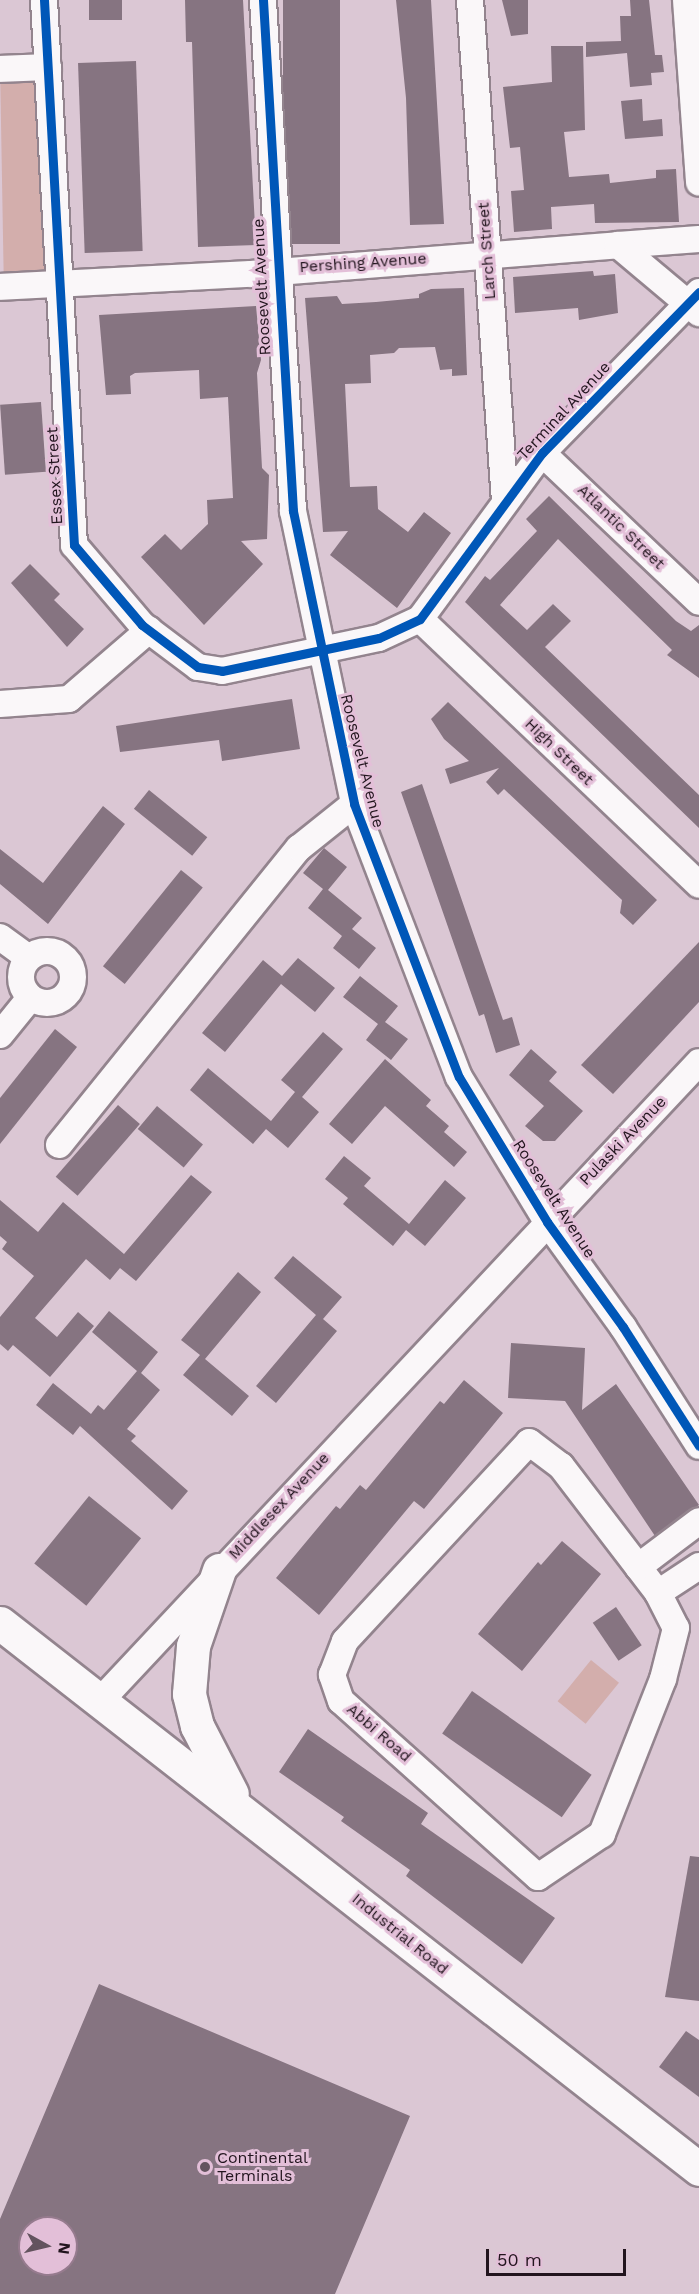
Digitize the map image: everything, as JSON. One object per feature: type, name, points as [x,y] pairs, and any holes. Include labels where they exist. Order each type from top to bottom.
[{"type":"main road","points":[[219,1570],[193,1646],[189,1694],[196,1725],[236,1803]]},
{"type":"main road","points":[[0,1623],[101,1700]]},
{"type":"main road","name":"Industrial Road","points":[[101,1700],[236,1803],[699,2169]]},
{"type":"street","name":"Essex Street","points":[[45,0],[58,284],[74,545],[149,630],[198,667],[222,671],[392,635],[420,619]]},
{"type":"street","name":"Roosevelt Avenue","points":[[262,0],[276,269],[293,511],[325,648],[326,676],[354,804],[459,1077],[547,1222],[623,1327],[699,1446]]},
{"type":"street","name":"Larch Street","points":[[470,0],[504,502]]},
{"type":"street","points":[[686,0],[699,183]]},
{"type":"street","points":[[0,69],[48,67]]},
{"type":"street","name":"Pershing Avenue","points":[[0,287],[699,239]]},
{"type":"street","points":[[618,245],[695,303]]},
{"type":"street","name":"Terminal Avenue","points":[[420,619],[542,453],[695,303]]},
{"type":"street","name":"Atlantic Street","points":[[542,453],[699,602]]},
{"type":"street","name":"High Street","points":[[420,619],[699,885]]},
{"type":"street","points":[[0,704],[69,699],[149,630]]},
{"type":"street","points":[[59,1145],[299,848],[354,804]]},
{"type":"street","points":[[0,936],[28,957]]},
{"type":"street","points":[[53,951],[63,956],[73,972],[64,997],[43,1003],[30,998],[20,979],[28,957],[53,951]]},
{"type":"street","points":[[0,1035],[30,998]]},
{"type":"street","name":"Pulaski Avenue","points":[[547,1222],[699,1062]]},
{"type":"street","name":"Middlesex Avenue","points":[[101,1700],[219,1570],[547,1222]]},
{"type":"street","name":"Abbi Road","points":[[529,1442],[561,1466],[658,1593],[676,1628],[663,1679],[602,1834],[538,1877],[341,1701],[333,1675],[345,1641],[529,1442]]},
{"type":"street","points":[[638,1567],[699,1521]]},
{"type":"street","points":[[658,1593],[699,1566]]},
{"type":"shaded area","points":[[44,64],[48,284],[4,285],[0,65]]},
{"type":"shaded area","points":[[591,1660],[619,1683],[586,1724],[558,1701]]},
{"type":"building","points":[[89,0],[122,0],[122,20],[89,20]]},
{"type":"building","points":[[185,0],[243,0],[256,245],[198,247],[192,42],[186,42]]},
{"type":"building","points":[[283,0],[340,0],[340,244],[283,244]]},
{"type":"building","points":[[396,0],[431,0],[444,224],[410,225],[406,98]]},
{"type":"building","points":[[502,0],[528,0],[528,34],[511,36]]},
{"type":"building","points":[[630,0],[649,0],[655,55],[662,55],[664,72],[651,73],[652,85],[630,87],[627,53],[586,57],[586,42],[621,41],[620,16],[631,16]]},
{"type":"building","points":[[551,46],[583,46],[585,130],[564,132],[569,177],[609,174],[610,183],[656,178],[656,170],[676,169],[679,222],[595,223],[594,204],[551,207],[552,229],[514,232],[511,191],[524,190],[520,147],[510,148],[503,87],[552,82]]},
{"type":"building","points":[[136,61],[143,251],[85,253],[78,63]]},
{"type":"building","points":[[642,99],[643,121],[662,119],[663,136],[625,139],[621,101]]},
{"type":"building","points":[[593,271],[594,276],[615,274],[618,313],[579,320],[578,308],[515,313],[513,277]]},
{"type":"building","points":[[464,288],[467,375],[452,376],[452,369],[440,370],[435,347],[399,348],[394,353],[370,355],[371,383],[345,384],[350,487],[377,486],[378,509],[408,532],[424,512],[451,533],[397,608],[330,555],[348,531],[323,532],[305,298],[337,296],[342,304],[376,302],[419,298],[419,294],[431,289]]},
{"type":"building","points":[[256,306],[261,360],[257,373],[262,468],[269,475],[267,539],[241,541],[263,564],[204,625],[141,557],[165,534],[181,550],[208,524],[207,500],[233,498],[228,397],[200,399],[199,370],[135,373],[130,376],[131,394],[106,395],[99,315]]},
{"type":"building","points":[[41,402],[46,472],[5,475],[0,405]]},
{"type":"building","points":[[549,496],[676,621],[691,631],[699,625],[699,678],[667,655],[672,650],[558,539],[500,605],[527,630],[553,604],[571,621],[545,647],[699,795],[699,828],[465,602],[485,576],[490,580],[537,531],[526,519]]},
{"type":"building","points":[[30,564],[60,594],[54,600],[84,629],[67,647],[11,583]]},
{"type":"building","points":[[292,699],[300,749],[222,761],[219,740],[120,752],[116,726]]},
{"type":"building","points":[[448,702],[657,900],[633,925],[620,913],[622,900],[504,789],[498,795],[486,782],[499,768],[450,784],[445,769],[469,761],[444,739],[431,719]]},
{"type":"building","points":[[422,784],[503,1020],[512,1017],[520,1045],[496,1053],[484,1014],[479,1016],[401,792]]},
{"type":"building","points":[[149,790],[207,837],[192,856],[134,809]]},
{"type":"building","points":[[103,806],[125,824],[48,924],[0,884],[0,849],[43,883]]},
{"type":"building","points":[[324,848],[347,867],[328,890],[362,918],[352,929],[376,948],[359,969],[333,948],[342,936],[308,908],[323,889],[303,873]]},
{"type":"building","points":[[181,870],[203,888],[125,984],[103,966]]},
{"type":"building","points":[[699,942],[699,1002],[613,1094],[581,1065]]},
{"type":"building","points":[[298,958],[335,988],[315,1012],[281,984],[225,1052],[202,1033],[263,960],[282,976]]},
{"type":"building","points":[[360,976],[398,1006],[385,1022],[408,1039],[391,1060],[366,1040],[378,1024],[343,997]]},
{"type":"building","points":[[55,1029],[77,1047],[0,1144],[0,1098]]},
{"type":"building","points":[[323,1032],[343,1049],[302,1097],[319,1112],[288,1148],[266,1129],[253,1144],[190,1090],[208,1068],[271,1121],[295,1092],[281,1080]]},
{"type":"building","points":[[531,1049],[557,1072],[549,1081],[583,1111],[555,1141],[543,1141],[525,1126],[544,1106],[509,1075]]},
{"type":"building","points":[[385,1059],[431,1100],[426,1106],[449,1126],[444,1132],[467,1152],[454,1167],[385,1106],[352,1144],[329,1124]]},
{"type":"building","points":[[118,1105],[140,1124],[78,1196],[56,1177]]},
{"type":"building","points":[[157,1106],[203,1145],[184,1168],[138,1129]]},
{"type":"building","points":[[344,1156],[371,1178],[364,1186],[409,1224],[445,1180],[466,1198],[425,1246],[406,1230],[393,1246],[343,1204],[348,1198],[325,1179]]},
{"type":"building","points":[[191,1175],[212,1192],[136,1281],[120,1268],[110,1280],[86,1259],[35,1318],[57,1337],[78,1312],[94,1326],[50,1377],[13,1345],[8,1351],[0,1344],[0,1317],[34,1276],[2,1249],[7,1242],[0,1236],[0,1200],[38,1232],[63,1202],[124,1254]]},
{"type":"building","points":[[293,1256],[342,1297],[323,1319],[337,1331],[276,1403],[256,1386],[316,1315],[274,1278]]},
{"type":"building","points":[[238,1272],[261,1292],[205,1359],[249,1396],[232,1416],[183,1375],[200,1355],[181,1340]]},
{"type":"building","points":[[109,1311],[158,1352],[141,1373],[160,1390],[127,1429],[136,1436],[131,1441],[188,1491],[172,1510],[80,1426],[73,1435],[36,1405],[53,1383],[91,1414],[98,1405],[104,1410],[137,1371],[92,1332]]},
{"type":"building","points":[[511,1343],[585,1348],[582,1410],[616,1384],[699,1505],[655,1536],[565,1401],[508,1398]]},
{"type":"building","points":[[464,1380],[503,1413],[424,1509],[414,1501],[319,1615],[276,1578],[336,1506],[340,1509],[360,1485],[366,1490],[440,1401],[444,1404]]},
{"type":"building","points":[[89,1496],[141,1538],[86,1606],[34,1564]]},
{"type":"building","points":[[562,1541],[601,1574],[522,1671],[478,1634],[538,1562],[541,1565]]},
{"type":"building","points":[[616,1607],[642,1645],[619,1661],[593,1623]]},
{"type":"building","points":[[472,1691],[592,1775],[562,1817],[442,1734]]},
{"type":"building","points":[[308,1729],[428,1813],[421,1824],[555,1918],[522,1964],[406,1876],[410,1870],[341,1821],[344,1817],[279,1772]]},
{"type":"building","points":[[690,1856],[699,1857],[699,2001],[665,1997]]},
{"type":"building","name":"Continental Terminals","points":[[99,1984],[410,2116],[335,2294],[0,2294],[0,2219]]},
{"type":"building","points":[[686,2031],[699,2040],[699,2097],[659,2067]]},
{"type":"cycle path","points":[[44,0],[74,545],[142,625],[198,667],[222,671],[379,638],[420,619],[542,453],[699,292]]},
{"type":"cycle path","points":[[263,0],[293,511],[354,804],[459,1077],[547,1222],[623,1327],[699,1446]]},
{"type":"place","name":"Continental Terminals","points":[[205,2167]]}]
